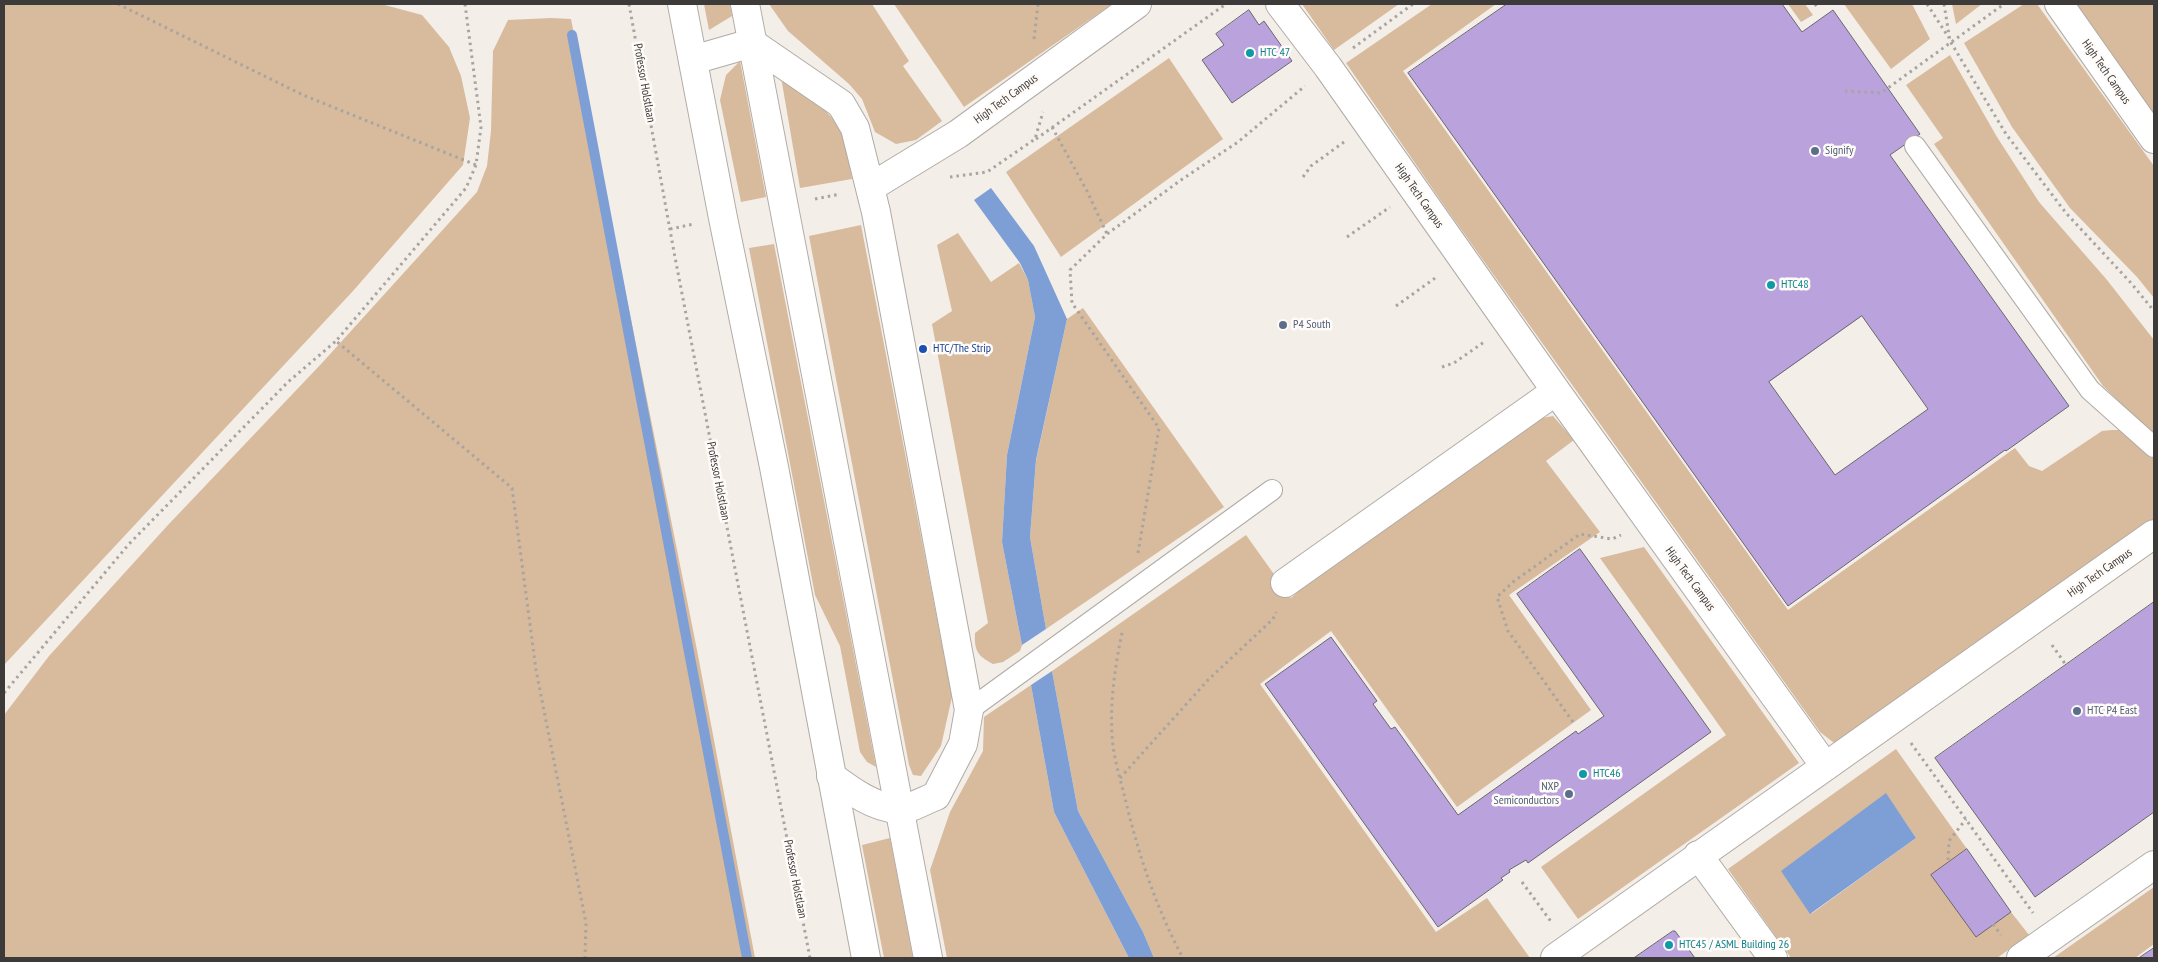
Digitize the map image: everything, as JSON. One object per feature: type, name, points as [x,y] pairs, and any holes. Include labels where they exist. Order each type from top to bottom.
[{"type":"street","points":[[682,4],[774,467],[866,958]]},
{"type":"street","points":[[745,4],[928,958]]},
{"type":"street","name":"High Tech Campus","points":[[871,187],[958,134],[1137,4]]},
{"type":"street","name":"High Tech Campus","points":[[1280,4],[1369,124],[1556,391],[1825,766]]},
{"type":"street","name":"High Tech Campus","points":[[2058,4],[2154,139]]},
{"type":"street","points":[[693,60],[752,42]]},
{"type":"street","points":[[752,42],[841,104],[855,128],[871,187],[969,710],[963,744],[936,796],[900,809],[883,806],[852,791],[831,776]]},
{"type":"street","points":[[1285,583],[1556,391]]},
{"type":"street","name":"High Tech Campus","points":[[1562,953],[2154,534]]},
{"type":"street","points":[[1698,855],[1773,958]]},
{"type":"street","points":[[2021,958],[2154,865]]},
{"type":"lane","points":[[1915,146],[2090,390],[2154,447]]},
{"type":"lane","points":[[969,710],[1272,490]]},
{"type":"path","points":[[118,4],[303,94],[476,165]]},
{"type":"path","points":[[4,693],[129,544],[288,382],[336,341],[466,188],[476,165],[481,127],[465,4]]},
{"type":"path","name":"Professor Holstlaan","points":[[629,4],[674,252],[810,958]]},
{"type":"path","points":[[1035,139],[1226,4]]},
{"type":"path","points":[[1183,958],[1157,900],[1136,842],[1120,778],[1112,735],[1115,669],[1132,592],[1159,428],[1072,303],[1070,270],[1107,234],[1181,180],[1238,142],[1328,67],[1412,4]]},
{"type":"path","points":[[1927,4],[2006,134],[2066,213],[2131,283],[2154,311]]},
{"type":"path","points":[[1944,4],[1950,41]]},
{"type":"path","points":[[1845,91],[1880,93],[2004,4]]},
{"type":"path","points":[[1303,177],[1311,166],[1369,124]]},
{"type":"path","points":[[1052,128],[1087,191],[1107,234]]},
{"type":"path","points":[[1347,237],[1415,190]]},
{"type":"path","points":[[1396,306],[1463,258]]},
{"type":"path","points":[[1442,367],[1454,363],[1509,324]]},
{"type":"path","points":[[336,341],[512,488],[536,670],[586,923],[585,958]]},
{"type":"path","points":[[1573,722],[1508,631],[1497,597],[1513,582],[1580,534],[1612,539],[1650,523]]},
{"type":"path","points":[[1120,778],[1208,680],[1273,619],[1280,604],[1285,583]]},
{"type":"path","points":[[1894,719],[2051,937]]},
{"type":"path","points":[[1948,860],[1949,842],[1966,819]]},
{"type":"path","points":[[1522,882],[1562,953]]},
{"type":"shaded area","points":[[4,4],[381,4],[422,15],[449,47],[461,76],[470,118],[463,165],[353,291],[4,665]]},
{"type":"shaded area","points":[[704,4],[730,4],[732,16],[709,30]]},
{"type":"shaded area","points":[[769,4],[872,4],[909,61],[903,66],[942,121],[916,140],[896,144],[875,132],[862,99],[849,84],[788,31]]},
{"type":"shaded area","points":[[894,4],[1112,4],[964,107]]},
{"type":"shaded area","points":[[1302,4],[1399,4],[1334,50]]},
{"type":"shaded area","points":[[1432,4],[1496,4],[1403,71],[1788,610],[2015,448],[2029,466],[2042,471],[2102,431],[2122,430],[2140,443],[2154,458],[2154,520],[1838,746],[1820,732],[1448,211],[1346,63]]},
{"type":"shaded area","points":[[1788,4],[1805,4],[1813,15],[1801,22]]},
{"type":"shaded area","points":[[1844,4],[1912,4],[1930,39],[1891,69]]},
{"type":"shaded area","points":[[1952,4],[1982,4],[1956,24]]},
{"type":"shaded area","points":[[2024,4],[2037,4],[2154,166],[2154,298],[2137,277],[2070,208],[2012,127],[1964,43]]},
{"type":"shaded area","points":[[2072,4],[2153,4],[2154,118]]},
{"type":"shaded area","points":[[571,19],[697,650],[755,958],[4,958],[4,715],[49,656],[168,525],[322,363],[477,192],[487,166],[491,131],[493,51],[508,20]]},
{"type":"shaded area","points":[[1950,55],[1997,137],[2039,202],[2107,280],[2154,340],[2154,436],[2103,386],[1934,144],[1943,138],[1906,85]]},
{"type":"shaded area","points":[[1169,58],[1223,139],[1061,257],[1006,172]]},
{"type":"shaded area","points":[[740,61],[766,197],[741,202],[720,100],[726,75]]},
{"type":"shaded area","points":[[781,77],[818,104],[834,120],[845,140],[852,179],[800,188]]},
{"type":"shaded area","points":[[861,225],[952,697],[941,746],[921,776],[913,775],[909,765],[809,236]]},
{"type":"shaded area","points":[[958,233],[991,282],[1019,263],[1028,280],[1035,317],[1007,455],[1002,542],[1022,645],[1020,651],[1003,662],[993,664],[980,655],[975,644],[975,633],[988,623],[932,324],[952,311],[937,245]]},
{"type":"shaded area","points":[[774,244],[876,767],[867,762],[860,752],[840,646],[815,595],[749,248]]},
{"type":"shaded area","points":[[1083,308],[1224,507],[1046,629],[1030,537],[1036,461],[1067,319]]},
{"type":"shaded area","points":[[1553,416],[1574,440],[1546,461],[1600,532],[1509,595],[1591,710],[1457,807],[1331,631],[1260,684],[1436,932],[1487,898],[1530,958],[1154,958],[1143,932],[1078,811],[1052,671],[1246,535],[1291,598],[1325,568],[1531,420]]},
{"type":"shaded area","points":[[1644,547],[1799,763],[1578,919],[1541,867],[1726,735],[1600,558]]},
{"type":"shaded area","points":[[1031,685],[1054,812],[1129,958],[947,958],[930,870],[950,812],[983,751],[984,717]]},
{"type":"shaded area","points":[[1896,749],[1967,849],[1932,875],[1976,936],[2011,912],[2029,935],[1997,958],[1791,958],[1728,869]],"holes":[[[1886,794],[1916,838],[1811,914]]]},
{"type":"shaded area","points":[[890,838],[913,958],[884,958],[862,845]]},
{"type":"shaded area","points":[[2154,887],[2154,944],[2135,958],[2053,958]]},
{"type":"water","points":[[991,188],[1034,246],[1067,319],[1036,460],[1030,537],[1046,629],[1022,645],[1002,542],[1007,455],[1035,317],[1028,280],[1020,263],[974,200]]},
{"type":"water","points":[[1052,671],[1078,811],[1143,932],[1154,958],[1129,958],[1054,812],[1031,685]]},
{"type":"water","points":[[1886,793],[1916,838],[1810,914],[1781,871]]},
{"type":"building","name":"HTC48","points":[[1507,4],[1782,4],[1802,32],[1833,10],[1920,134],[1890,155],[2069,406],[1788,606],[1408,73]],"holes":[[[1862,316],[1928,409],[1835,475],[1769,382]]]},
{"type":"building","name":"HTC 47","points":[[1249,10],[1259,25],[1264,21],[1292,61],[1232,103],[1202,60],[1224,45],[1216,34]]},
{"type":"building","name":"HTC46","points":[[1580,549],[1711,732],[1528,863],[1526,860],[1509,870],[1510,872],[1501,878],[1503,880],[1438,927],[1265,684],[1331,637],[1377,701],[1373,704],[1391,729],[1395,727],[1458,815],[1576,731],[1578,734],[1604,716],[1517,594]]},
{"type":"building","name":"HTC P4 East","points":[[2154,602],[2154,812],[2035,897],[1935,758]]},
{"type":"building","points":[[1967,849],[2011,912],[1976,937],[1931,875]]},
{"type":"building","name":"HTC45 / ASML Building 26","points":[[1675,931],[1695,958],[1634,958]]},
{"type":"building","points":[[2154,948],[2154,958],[2139,958]]},
{"type":"waterway","points":[[572,35],[747,958]]},
{"type":"place","name":"HTC 47","points":[[1250,53]]},
{"type":"place","name":"Signify","points":[[1815,151]]},
{"type":"place","name":"HTC48","points":[[1771,285]]},
{"type":"place","name":"P4 South","points":[[1283,325]]},
{"type":"place","name":"HTC/The Strip","points":[[923,349]]},
{"type":"place","name":"HTC P4 East","points":[[2077,711]]},
{"type":"place","name":"HTC46","points":[[1583,774]]},
{"type":"place","name":"NXP Semiconductors","points":[[1569,794]]},
{"type":"place","name":"HTC45 / ASML Building 26","points":[[1669,945]]}]
